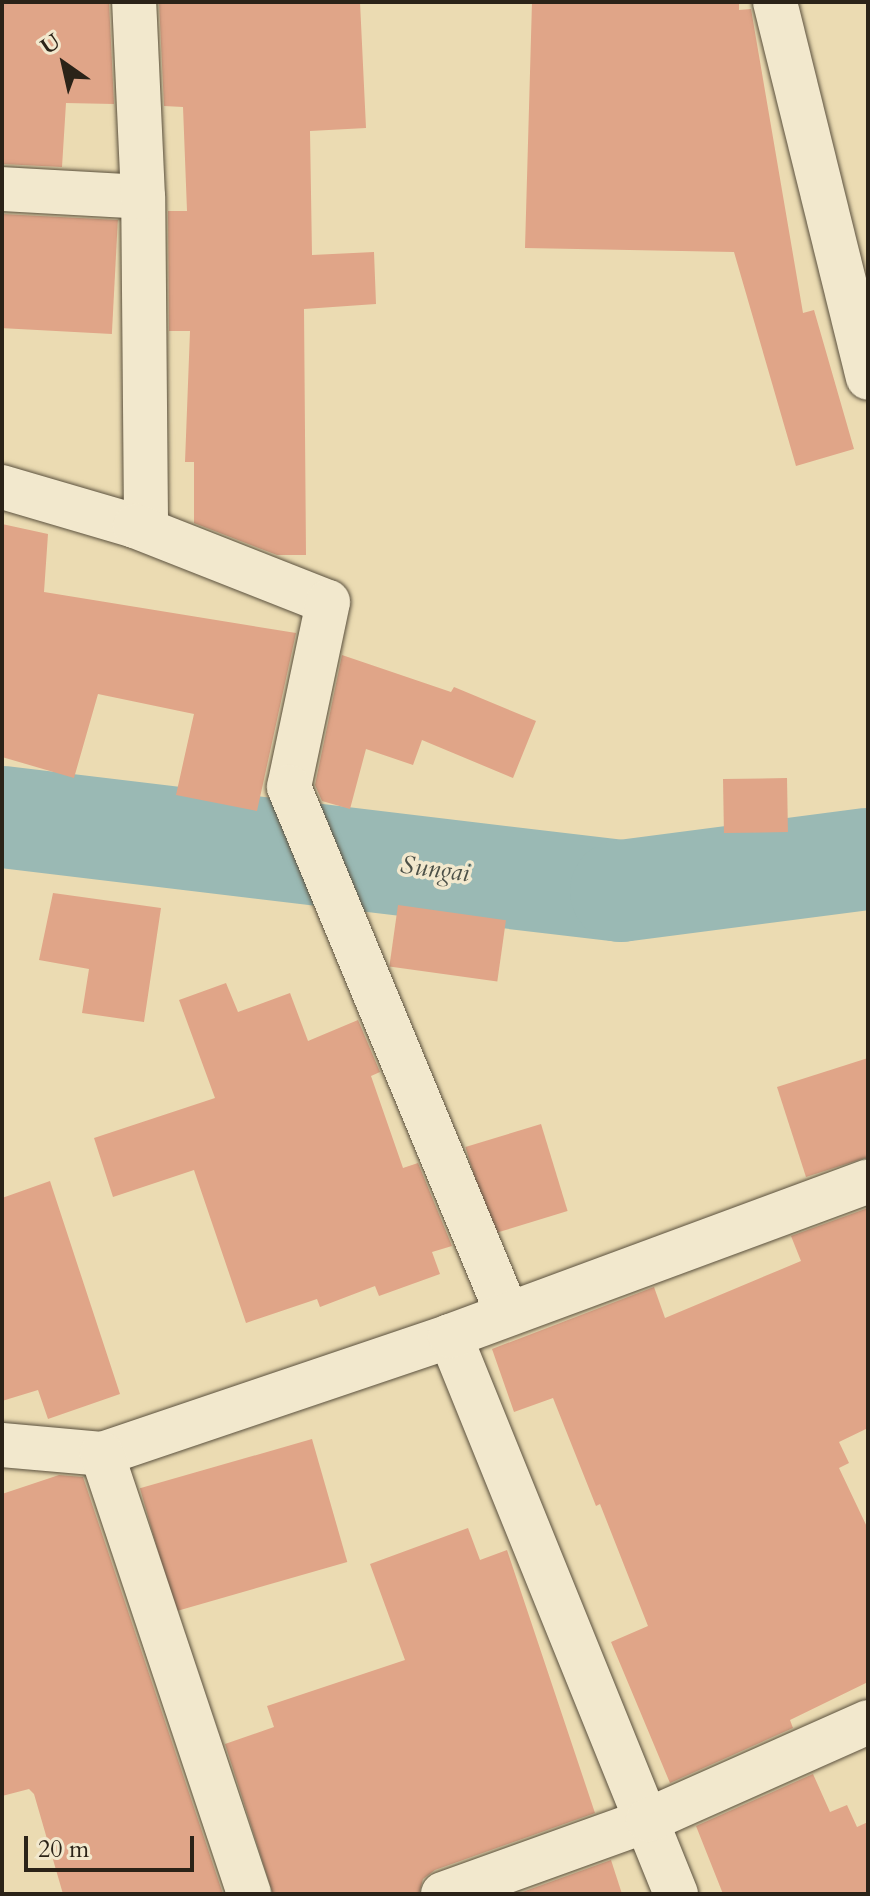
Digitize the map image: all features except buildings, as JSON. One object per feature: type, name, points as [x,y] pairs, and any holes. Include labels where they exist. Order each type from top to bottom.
[{"type":"street","points":[[134,2],[143,197],[146,520],[135,526]]},
{"type":"street","points":[[775,2],[868,378]]},
{"type":"street","points":[[2,189],[143,197]]},
{"type":"street","points":[[2,487],[135,526],[328,602],[289,787],[507,1313]]},
{"type":"street","points":[[2,1445],[102,1454],[450,1336],[868,1181]]},
{"type":"street","points":[[450,1336],[676,1894]]},
{"type":"street","points":[[102,1454],[249,1894]]},
{"type":"street","points":[[443,1894],[648,1820],[868,1722]]},
{"type":"waterway","name":"Sungai","points":[[2,817],[621,891],[868,859]]}]
